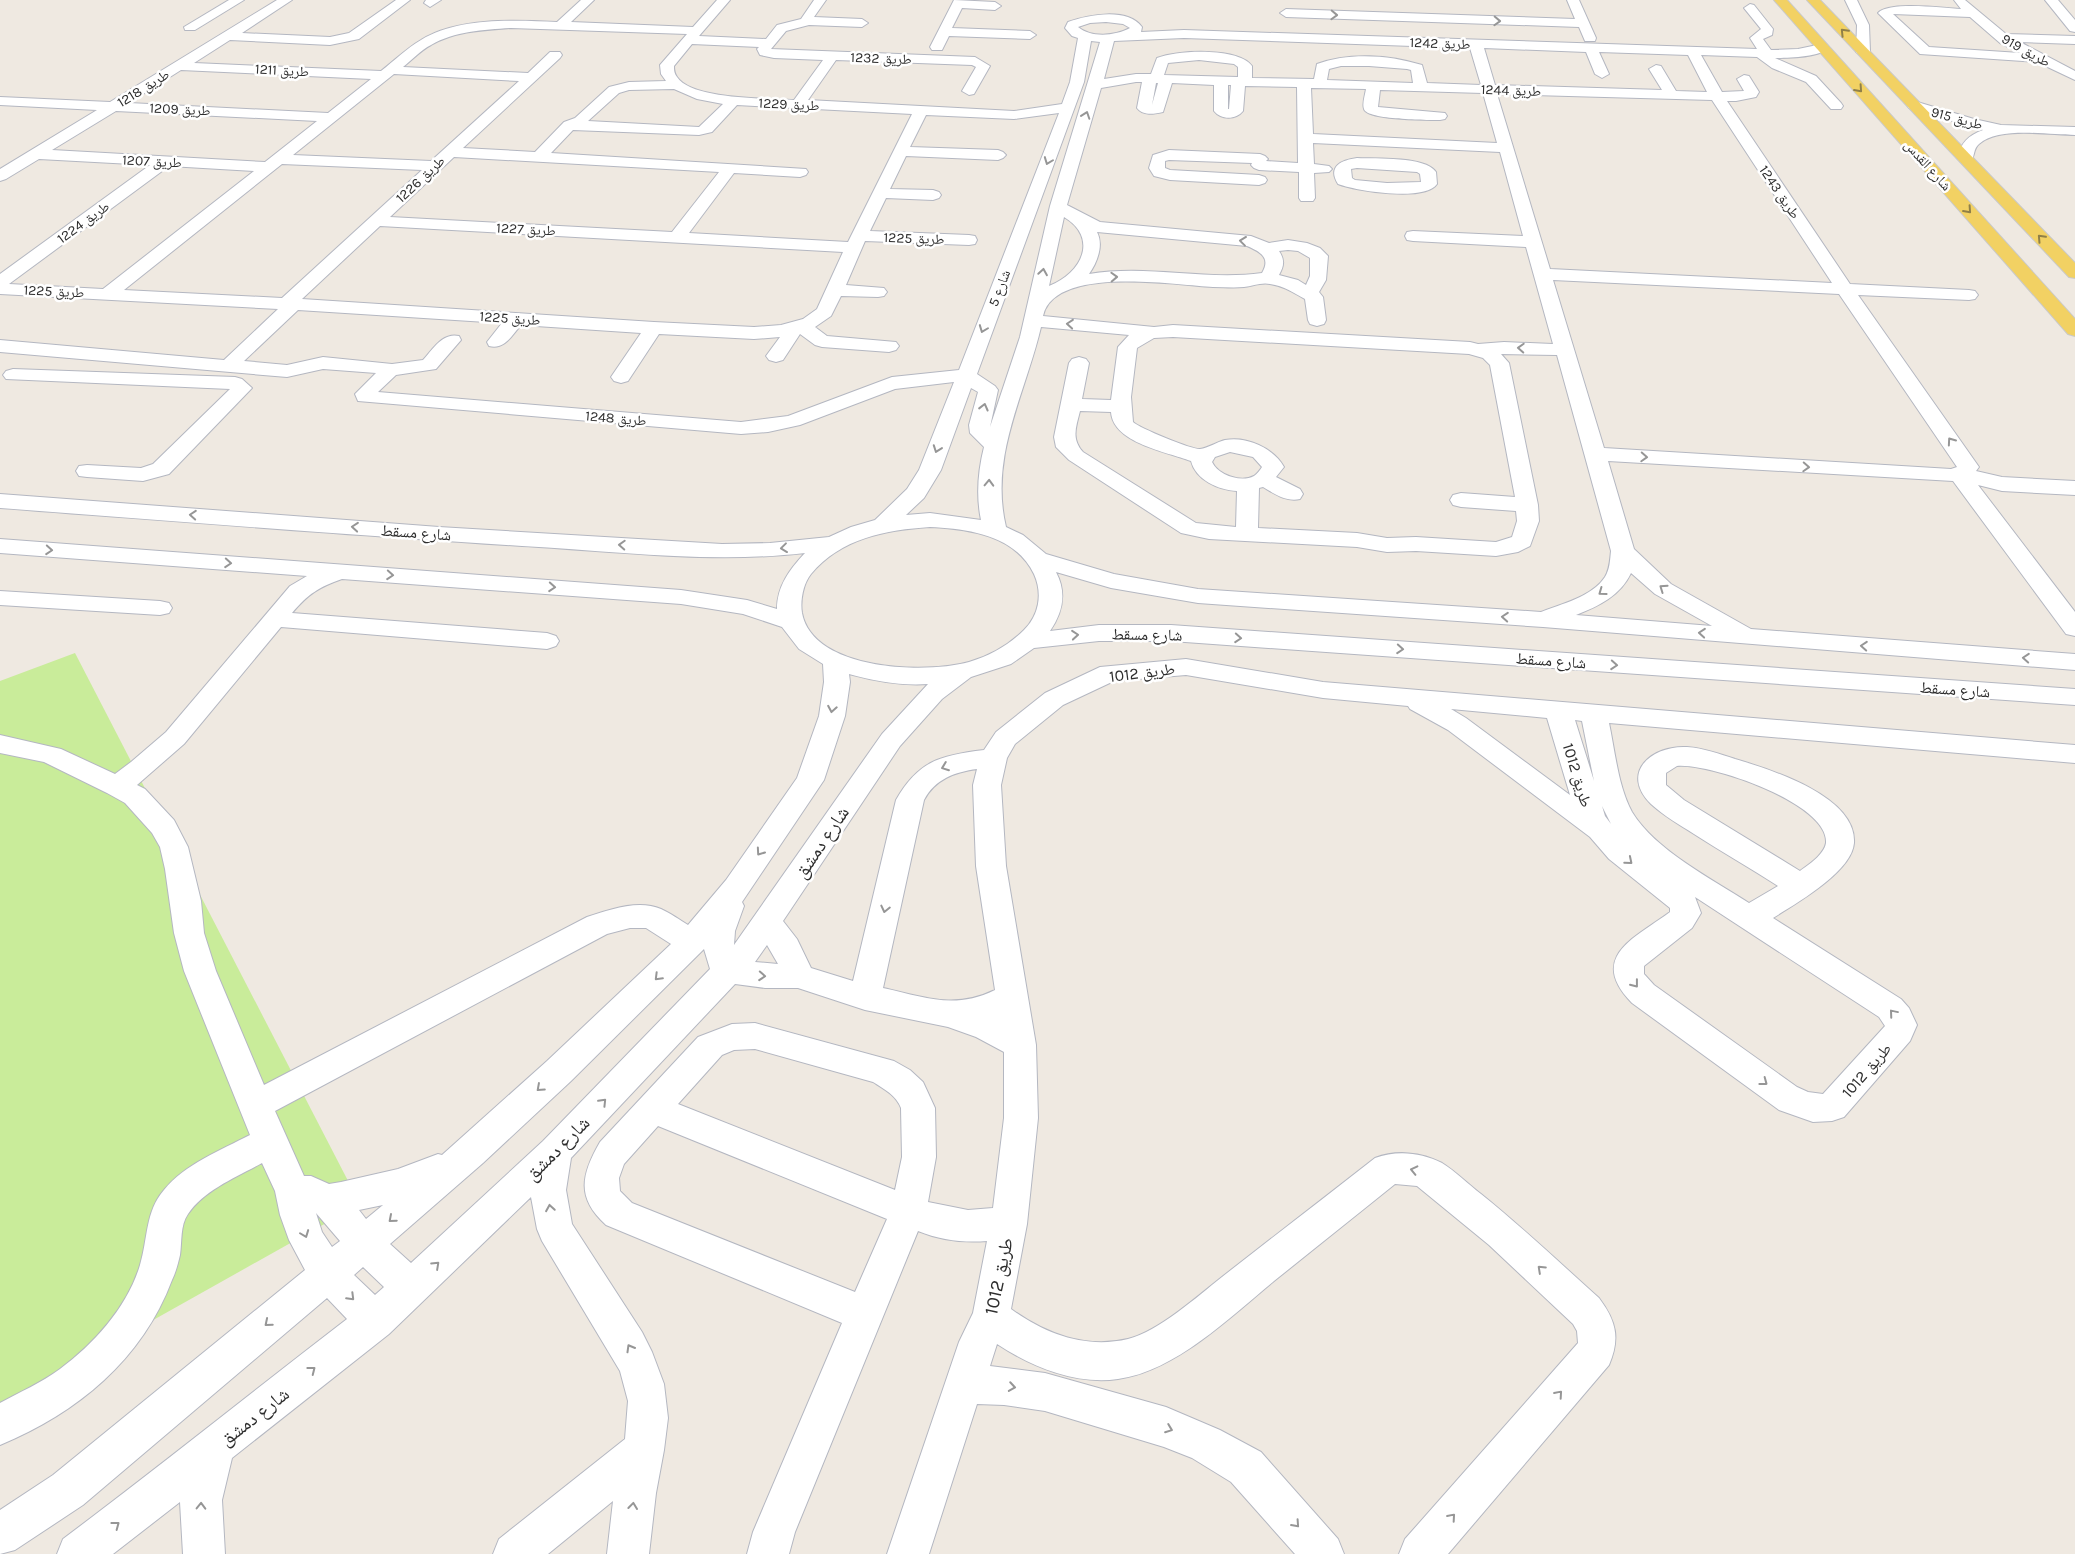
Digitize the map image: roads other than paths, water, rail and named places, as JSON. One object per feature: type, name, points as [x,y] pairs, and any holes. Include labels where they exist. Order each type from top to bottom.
[{"type":"main road","name":"شارع القدس","points":[[1780,0],[2075,330]]},
{"type":"main road","name":"شارع القدس","points":[[1813,0],[2075,273]]},
{"type":"street","points":[[227,36],[330,41],[346,39],[354,36],[404,0]]},
{"type":"street","points":[[560,24],[588,0]]},
{"type":"street","points":[[676,85],[666,72],[667,65],[724,0]]},
{"type":"street","points":[[807,21],[808,16],[820,0]]},
{"type":"street","points":[[1284,37],[1287,0]]},
{"type":"street","points":[[1572,0],[1583,23],[1602,74]]},
{"type":"street","points":[[1852,0],[1863,25],[1863,52]]},
{"type":"street","name":"طريق 919","points":[[1958,0],[2001,38],[2075,76]]},
{"type":"street","points":[[2051,0],[2075,28]]},
{"type":"street","points":[[190,27],[244,1],[284,1]]},
{"type":"street","name":"طريق 1218","points":[[0,176],[284,1]]},
{"type":"street","name":"طريق 1232","points":[[930,59],[959,2],[995,6]]},
{"type":"street","points":[[1750,8],[1767,29],[1767,32],[1756,38],[1768,54],[1770,62],[1811,78],[1836,106]]},
{"type":"street","points":[[1971,13],[1892,10],[1884,12],[1921,49],[1928,52],[2039,58]]},
{"type":"street","name":"طريق 1242","points":[[1284,37],[1256,33],[1153,28],[1132,23],[1116,12],[1089,14],[1072,25],[1073,32],[1085,36],[1116,37],[1167,34],[1284,37],[1768,54],[1798,53],[1822,48]]},
{"type":"street","points":[[1286,14],[1422,12],[1583,23]]},
{"type":"street","points":[[770,43],[782,28],[800,25],[807,21],[862,23]]},
{"type":"street","points":[[995,531],[989,500],[994,445],[1033,321],[1058,206],[1101,68],[1116,37],[1136,30],[1132,23]]},
{"type":"street","name":"طريق 1225","points":[[108,294],[426,42],[449,33],[480,26],[503,24],[560,24],[770,43]]},
{"type":"street","points":[[944,32],[1030,35]]},
{"type":"street","name":"شارع 5","points":[[884,524],[916,493],[930,470],[1061,127],[1077,82],[1085,36]]},
{"type":"street","points":[[2001,38],[2075,40]]},
{"type":"street","name":"طريق 1232","points":[[770,43],[764,50],[770,54],[930,59],[970,61],[982,64],[983,66],[969,91]]},
{"type":"street","points":[[1476,44],[1623,551],[1620,572],[1604,592],[1543,620]]},
{"type":"street","name":"طريق 1243","points":[[1687,51],[1711,97],[1967,464],[1972,485]]},
{"type":"street","name":"طريق 1242","points":[[1768,54],[1819,62],[1843,70]]},
{"type":"street","name":"طريق 1226","points":[[228,366],[376,221],[555,55]]},
{"type":"street","points":[[798,105],[832,56]]},
{"type":"street","points":[[1152,78],[1162,61],[1166,58],[1238,61],[1245,66],[1236,111],[1228,114],[1221,111],[1221,80]]},
{"type":"street","points":[[326,72],[342,62]]},
{"type":"street","points":[[1307,198],[1306,138],[1312,84],[1322,67],[1339,62],[1397,64],[1417,68],[1421,87]]},
{"type":"street","name":"طريق 1211","points":[[179,66],[387,73]]},
{"type":"street","name":"طريق 1244","points":[[1101,68],[1152,78]]},
{"type":"street","points":[[1656,69],[1672,95]]},
{"type":"street","points":[[387,73],[531,77]]},
{"type":"street","points":[[1544,73],[1551,91]]},
{"type":"street","name":"طريق 1244","points":[[1096,85],[1152,78],[1743,97],[1752,92],[1744,79]]},
{"type":"street","points":[[538,157],[569,125],[580,121],[611,92],[618,88],[676,85]]},
{"type":"street","name":"طريق 1229","points":[[676,85],[699,95],[733,101],[798,105],[1014,115],[1042,113],[1067,108]]},
{"type":"street","points":[[1373,86],[1371,109],[1374,111],[1382,114],[1440,116]]},
{"type":"street","name":"طريق 1209","points":[[1,101],[329,117]]},
{"type":"street","points":[[569,125],[699,131],[707,129],[733,101]]},
{"type":"street","name":"طريق 915","points":[[1914,105],[1948,117],[2001,129],[2075,131]]},
{"type":"street","name":"طريق 1225","points":[[0,289],[290,304],[754,333],[798,327],[825,312],[856,241],[921,110]]},
{"type":"street","name":"طريق 1229","points":[[1014,115],[1061,127]]},
{"type":"street","name":"طريق 915","points":[[1966,158],[1965,150],[1969,143],[1987,133],[2001,129]]},
{"type":"street","points":[[1306,138],[1506,148]]},
{"type":"street","points":[[901,151],[998,155]]},
{"type":"street","points":[[450,152],[800,172]]},
{"type":"street","name":"طريق 1207","points":[[37,154],[166,161],[435,166]]},
{"type":"street","points":[[1259,169],[1169,154],[1158,158],[1156,168],[1160,173],[1170,175],[1259,169],[1307,168],[1343,170]]},
{"type":"street","name":"طريق 1224","points":[[0,282],[166,161]]},
{"type":"street","points":[[1352,163],[1412,166],[1426,170],[1429,184],[1423,187],[1412,188],[1353,184],[1344,181],[1343,170],[1344,165],[1352,163]]},
{"type":"street","points":[[676,238],[730,168]]},
{"type":"street","points":[[880,193],[933,195]]},
{"type":"street","points":[[1058,206],[1097,227],[1251,241],[1268,249],[1275,258],[1275,269],[1268,278]]},
{"type":"street","points":[[1065,286],[1078,278],[1086,267],[1091,235],[1081,220]]},
{"type":"street","name":"طريق 1227","points":[[376,221],[676,238],[856,241]]},
{"type":"street","points":[[1413,236],[1479,233],[1534,242]]},
{"type":"street","name":"طريق 1225","points":[[856,241],[969,240]]},
{"type":"street","points":[[1268,249],[1291,245],[1315,252],[1318,256],[1319,278],[1309,292]]},
{"type":"street","points":[[1543,274],[1969,295]]},
{"type":"street","points":[[1033,321],[1050,292],[1096,278],[1124,277],[1223,282],[1253,282],[1268,278],[1292,284],[1309,292],[1314,297],[1317,320]]},
{"type":"street","points":[[835,290],[878,292]]},
{"type":"street","points":[[496,342],[516,319]]},
{"type":"street","points":[[1033,321],[1153,332],[1173,330],[1478,350],[1504,348],[1567,358]]},
{"type":"street","points":[[1033,321],[1132,342]]},
{"type":"street","points":[[776,356],[798,327],[822,341],[889,346]]},
{"type":"street","points":[[621,377],[654,328]]},
{"type":"street","points":[[1153,332],[1132,342],[1128,347],[1121,407],[1122,421],[1130,431],[1203,458]]},
{"type":"street","points":[[0,346],[287,371],[322,363],[386,368],[388,370],[418,368],[429,365],[452,340]]},
{"type":"street","points":[[1079,363],[1064,437],[1067,447],[1076,456],[1189,528],[1209,532],[1357,540],[1387,545],[1416,544],[1496,549],[1517,545],[1522,541],[1528,521],[1527,505],[1499,363],[1494,357],[1478,350]]},
{"type":"street","points":[[1499,363],[1567,358]]},
{"type":"street","name":"طريق 1248","points":[[388,370],[365,394],[367,398],[741,428],[768,426],[793,421],[892,383],[965,375]]},
{"type":"street","points":[[965,375],[988,390],[979,425],[980,433],[994,445]]},
{"type":"street","points":[[6,379],[235,384],[240,386],[241,390],[161,469],[142,475],[87,470]]},
{"type":"street","name":"طريق 1248","points":[[860,394],[903,388],[932,394],[954,403]]},
{"type":"street","points":[[1071,404],[1121,407]]},
{"type":"street","points":[[1241,447],[1253,449],[1270,460],[1273,467],[1271,473],[1256,481],[1235,484],[1212,477],[1205,472],[1201,465],[1203,458],[1217,448],[1241,447]]},
{"type":"street","points":[[1595,454],[1972,485],[2002,484],[2075,488]]},
{"type":"street","points":[[1247,534],[1256,481]]},
{"type":"street","points":[[1256,481],[1292,494]]},
{"type":"street","points":[[1972,485],[2019,504],[2027,502],[2035,494],[2075,496]]},
{"type":"street","points":[[1972,485],[2075,629]]},
{"type":"street","points":[[1461,500],[1527,505]]},
{"type":"street","name":"شارع مسقط","points":[[0,501],[440,534],[722,551],[770,550],[833,543]]},
{"type":"street","points":[[930,520],[974,525],[995,531],[1026,548],[1038,559],[1051,585],[1052,599],[1048,614],[1040,628],[1027,641],[1002,657],[964,671],[930,676],[895,676],[863,671],[834,661],[816,650],[802,636],[792,622],[788,600],[795,579],[810,559],[833,543],[857,532],[884,524],[930,520]]},
{"type":"street","points":[[0,546],[706,600],[747,607],[792,622]]},
{"type":"street","points":[[1623,551],[1646,575],[1663,589],[1751,637]]},
{"type":"street","points":[[1038,559],[1111,581],[1198,596],[1543,620],[2075,662]]},
{"type":"street","points":[[117,786],[141,769],[175,738],[298,591],[317,580],[340,571]]},
{"type":"street","points":[[0,598],[160,608]]},
{"type":"street","points":[[274,619],[547,641]]},
{"type":"street","name":"شارع مسقط","points":[[1027,641],[1099,633],[1171,633],[2075,697]]},
{"type":"street","points":[[0,1535],[68,1490],[328,1274],[470,1152],[559,1071],[692,942],[736,888],[810,780],[832,716],[837,682],[834,661]]},
{"type":"street","name":"طريق 1012","points":[[908,1554],[978,1342],[991,1317],[1008,1224],[1022,1118],[1020,1045],[991,866],[986,785],[992,758],[1005,738],[1054,698],[1109,673],[1186,667],[1323,690],[1593,712],[1703,724],[2075,754]]},
{"type":"street","name":"شارع دمشق","points":[[78,1554],[195,1465],[217,1444],[375,1321],[555,1152],[746,952],[891,740],[932,693],[964,671]]},
{"type":"street","points":[[1409,698],[1457,724],[1600,832]]},
{"type":"street","name":"طريق 1012","points":[[1558,709],[1592,820],[1600,832],[1619,852],[1677,896],[1684,904],[1686,913],[1681,920],[1635,955],[1629,963],[1628,973],[1633,984],[1643,994],[1785,1097],[1800,1106],[1818,1109],[1832,1106],[1898,1032],[1901,1025],[1898,1017],[1890,1008],[1663,862],[1631,830],[1619,813],[1612,797],[1593,712]]},
{"type":"street","points":[[0,744],[51,756],[117,786],[135,796],[164,827],[174,847],[186,901],[189,933],[200,971],[270,1141],[293,1191],[298,1215],[307,1240],[328,1274],[375,1321]]},
{"type":"street","points":[[1748,918],[1801,886],[1824,867],[1840,844],[1838,832],[1830,818],[1817,805],[1800,793],[1768,780],[1705,760],[1679,756],[1670,757],[1658,763],[1651,772],[1652,783],[1659,795],[1690,819],[1801,886]]},
{"type":"street","points":[[866,997],[910,800],[914,790],[921,781],[941,767],[992,758]]},
{"type":"street","points":[[736,888],[718,935],[719,954],[727,971],[765,976],[798,976],[866,997],[950,1015],[987,1028],[1020,1045]]},
{"type":"street","points":[[256,1105],[598,925],[630,917],[651,917],[692,942]]},
{"type":"street","points":[[766,923],[781,938],[792,956],[798,976]]},
{"type":"street","points":[[950,1015],[986,1009],[1013,996]]},
{"type":"street","points":[[771,1543],[908,1210],[919,1157],[918,1108],[911,1092],[898,1080],[882,1070],[755,1036],[732,1037],[710,1046],[612,1153],[604,1166],[600,1180],[602,1193],[608,1205],[619,1214],[865,1314]]},
{"type":"street","points":[[654,1109],[928,1219],[968,1226],[1008,1224]]},
{"type":"street","points":[[0,1425],[72,1383],[98,1360],[121,1335],[138,1310],[152,1284],[161,1259],[164,1224],[176,1200],[188,1189],[270,1141]]},
{"type":"street","points":[[327,1200],[377,1192],[418,1178],[470,1152]]},
{"type":"street","points":[[555,1152],[548,1190],[555,1229],[638,1362],[649,1404],[649,1426],[635,1493],[628,1554]]},
{"type":"street","points":[[991,1317],[1012,1334],[1036,1347],[1058,1355],[1091,1360],[1120,1360],[1148,1351],[1181,1331],[1387,1169],[1400,1167],[1415,1168],[1429,1174],[1502,1234],[1586,1311],[1594,1321],[1598,1331],[1598,1342],[1595,1352],[1420,1554]]},
{"type":"street","points":[[293,1191],[311,1192],[327,1200],[364,1243],[411,1288]]},
{"type":"street","points":[[964,1384],[1004,1386],[1045,1392],[1166,1427],[1206,1444],[1246,1467],[1323,1554]]},
{"type":"street","points":[[204,1554],[201,1500],[205,1479],[217,1444]]},
{"type":"street","points":[[514,1554],[644,1450]]},
{"type":"street","points":[[543,1554],[566,1512]]}]
